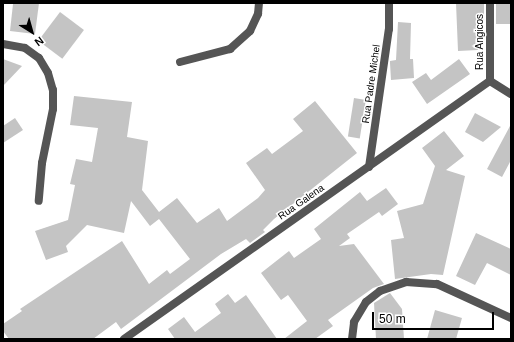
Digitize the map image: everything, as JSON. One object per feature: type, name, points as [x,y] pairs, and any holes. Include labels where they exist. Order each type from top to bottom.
[{"type":"street","points":[[180,62],[230,49],[250,32],[258,14],[259,3]]},
{"type":"street","name":"Rua Padre Michel","points":[[369,167],[389,29],[389,3]]},
{"type":"street","name":"Rua Angicos","points":[[490,3],[490,81]]},
{"type":"street","points":[[3,44],[26,48],[39,58],[48,73],[53,90],[53,109],[42,163],[39,201]]},
{"type":"street","points":[[490,81],[511,94]]},
{"type":"street","name":"Rua Galena","points":[[124,339],[490,81]]},
{"type":"street","points":[[352,339],[354,322],[366,302],[380,291],[406,282],[437,284],[511,318]]},
{"type":"building","points":[[39,3],[35,34],[10,31],[13,4]]},
{"type":"building","points":[[456,3],[484,3],[484,24],[476,23],[478,50],[458,51]]},
{"type":"building","points":[[496,3],[511,3],[511,24],[496,24]]},
{"type":"building","points":[[60,12],[84,30],[62,59],[38,41]]},
{"type":"building","points":[[398,22],[411,23],[410,59],[413,59],[414,78],[391,80],[390,61],[396,60]]},
{"type":"building","points":[[3,59],[22,66],[3,86]]},
{"type":"building","points":[[459,59],[470,74],[427,104],[412,82],[426,73],[431,80]]},
{"type":"building","points":[[74,96],[132,102],[127,137],[148,141],[142,190],[159,212],[177,198],[197,223],[219,208],[227,221],[258,198],[265,190],[246,163],[267,148],[272,154],[303,131],[293,119],[315,101],[357,153],[274,219],[263,230],[265,232],[250,243],[246,239],[221,254],[121,329],[116,322],[93,339],[9,339],[3,331],[3,324],[22,311],[20,309],[122,241],[149,284],[167,270],[170,274],[190,259],[159,219],[150,226],[131,201],[124,233],[87,225],[66,246],[68,252],[46,260],[35,231],[68,220],[75,185],[70,184],[76,159],[92,162],[98,128],[70,125]]},
{"type":"building","points":[[354,98],[366,100],[360,138],[348,137]]},
{"type":"building","points":[[475,113],[501,127],[483,142],[465,132]]},
{"type":"building","points":[[15,118],[23,130],[3,143],[3,126]]},
{"type":"building","points":[[511,124],[511,160],[502,177],[487,169]]},
{"type":"building","points":[[444,131],[464,156],[446,170],[465,176],[443,275],[431,274],[395,279],[391,240],[404,238],[397,211],[423,204],[435,166],[422,148]]},
{"type":"building","points":[[386,188],[398,204],[382,216],[379,212],[347,234],[350,238],[339,246],[354,244],[384,284],[373,288],[328,320],[333,326],[315,339],[284,339],[307,321],[288,295],[281,300],[261,273],[289,251],[294,258],[321,239],[314,229],[360,192],[367,201]]},
{"type":"building","points":[[476,233],[511,249],[511,275],[487,263],[475,285],[456,276]]},
{"type":"building","points":[[390,293],[402,309],[404,339],[376,339],[374,303]]},
{"type":"building","points":[[228,294],[235,303],[246,295],[277,339],[175,339],[168,329],[184,317],[195,332],[221,313],[215,304]]},
{"type":"building","points":[[435,310],[462,318],[456,339],[427,339]]}]
